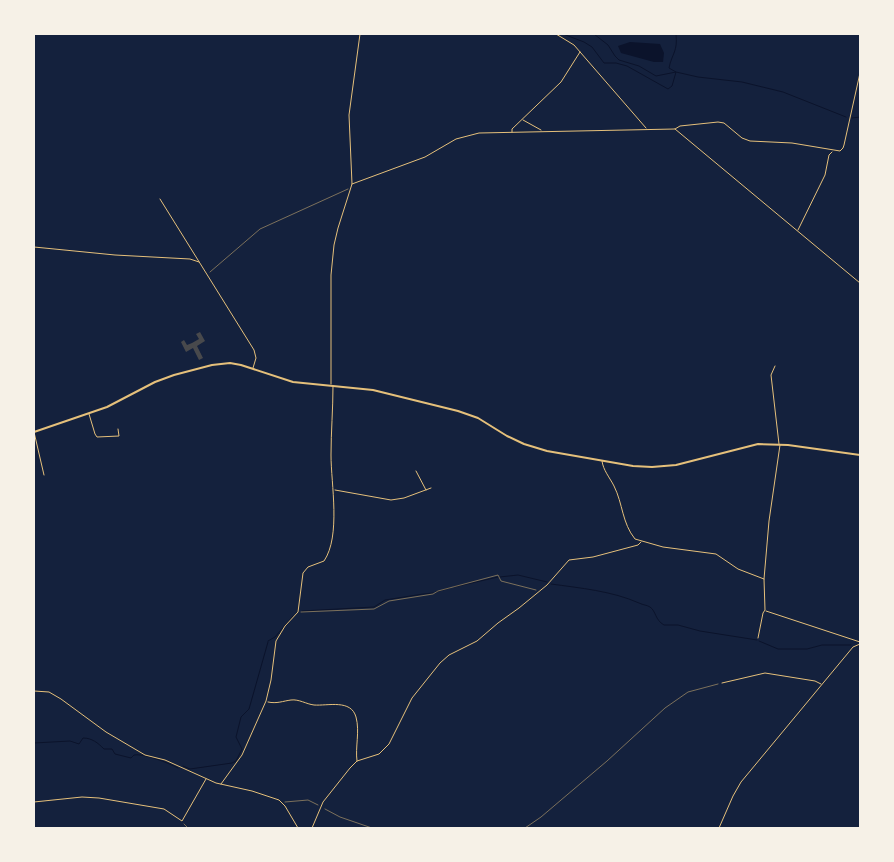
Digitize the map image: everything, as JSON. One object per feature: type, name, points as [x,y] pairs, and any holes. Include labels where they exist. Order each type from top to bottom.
[{"type":"main road","points":[[34,432],[118,403],[164,378],[225,363],[241,365],[294,382],[373,390],[460,411],[478,418],[524,444],[546,451],[602,461],[638,466],[665,466],[695,461],[750,445],[779,444],[860,455]]},
{"type":"street","points":[[221,784],[242,755],[266,701],[276,641],[285,626],[298,612],[303,573],[308,567],[324,561],[328,553],[334,515],[331,455],[331,275],[334,245],[352,184],[349,114],[360,34]]},
{"type":"street","points":[[376,34],[417,34]]},
{"type":"street","points":[[556,34],[570,42],[580,51],[647,129]]},
{"type":"street","points":[[512,132],[512,129],[560,82],[580,51]]},
{"type":"street","points":[[352,184],[425,158],[464,136],[479,133],[675,129],[680,126],[721,122],[742,138],[750,141],[792,143],[837,151],[844,148],[860,73]]},
{"type":"street","points":[[523,119],[543,131]]},
{"type":"street","points":[[675,129],[860,283]]},
{"type":"street","points":[[797,230],[821,184],[829,155],[833,151]]},
{"type":"street","points":[[160,199],[254,350],[256,358],[253,369]]},
{"type":"street","points":[[34,247],[115,255],[190,259],[200,262]]},
{"type":"street","points":[[189,365],[191,370]]},
{"type":"street","points":[[758,638],[765,610],[764,579],[779,444],[771,375],[775,366]]},
{"type":"street","points":[[89,414],[97,437],[119,436],[118,428]]},
{"type":"street","points":[[34,432],[44,475]]},
{"type":"street","points":[[602,461],[619,497],[626,524],[633,536],[641,542],[672,549],[716,554],[738,569],[764,579]]},
{"type":"street","points":[[416,471],[426,490]]},
{"type":"street","points":[[334,490],[391,500],[404,498],[432,488]]},
{"type":"street","points":[[312,828],[326,797],[357,762],[379,754],[385,748],[392,739],[412,698],[443,660],[476,641],[540,591],[569,560],[593,557],[638,545],[641,542]]},
{"type":"street","points":[[765,610],[770,614],[801,622],[860,643]]},
{"type":"street","points":[[720,828],[741,782],[853,647],[860,643]]},
{"type":"street","points":[[722,683],[765,673],[815,681],[822,684]]},
{"type":"street","points":[[34,691],[49,692],[106,732],[141,753],[168,761],[221,784],[252,791],[281,802],[298,828]]},
{"type":"street","points":[[266,701],[278,703],[292,700],[314,705],[335,704],[349,708],[354,713],[357,723],[357,762]]},
{"type":"street","points":[[34,802],[82,797],[99,798],[164,809],[182,821],[206,778]]},
{"type":"path","points":[[207,274],[260,229],[351,187]]},
{"type":"path","points":[[298,612],[374,609],[389,600],[433,594],[498,575],[501,582],[540,591]]},
{"type":"path","points":[[525,828],[542,817],[676,700],[698,689],[722,683]]},
{"type":"path","points":[[281,802],[308,800],[340,817],[372,828]]},
{"type":"path","points":[[182,821],[183,828]]},
{"type":"path","points":[[182,821],[188,828]]},
{"type":"water","points":[[630,42],[660,44],[664,53],[663,62],[654,62],[621,53],[618,46]]},
{"type":"building","points":[[200,332],[205,341],[197,346],[203,358],[199,360],[193,348],[186,352],[181,342],[184,340],[187,345],[192,343],[199,339],[196,334]]},
{"type":"waterway","points":[[563,34],[592,47],[604,63],[616,63],[627,66],[668,89],[672,86],[676,72],[669,68],[675,49],[676,34]]},
{"type":"waterway","points":[[594,34],[608,45],[619,60],[639,66],[656,76],[676,72],[698,77],[742,82],[783,92],[846,117]]},
{"type":"waterway","points":[[852,118],[860,117]]},
{"type":"waterway","points":[[500,577],[518,575],[547,582]]},
{"type":"waterway","points":[[454,587],[498,577]]},
{"type":"waterway","points":[[551,584],[596,590],[629,599],[650,607],[664,625],[678,625],[700,631],[757,640]]},
{"type":"waterway","points":[[436,592],[450,588]]},
{"type":"waterway","points":[[302,611],[374,607],[385,600],[433,593]]},
{"type":"waterway","points":[[268,641],[275,637],[293,616]]},
{"type":"waterway","points":[[759,641],[778,649],[807,649],[822,645],[851,645]]},
{"type":"waterway","points":[[183,766],[190,769],[236,761],[242,749],[236,737],[241,717],[249,709],[268,642]]},
{"type":"waterway","points":[[34,743],[70,741],[79,744],[83,738],[86,738],[95,741],[104,749],[112,749],[115,754],[131,758],[134,755],[143,755],[178,768]]}]
